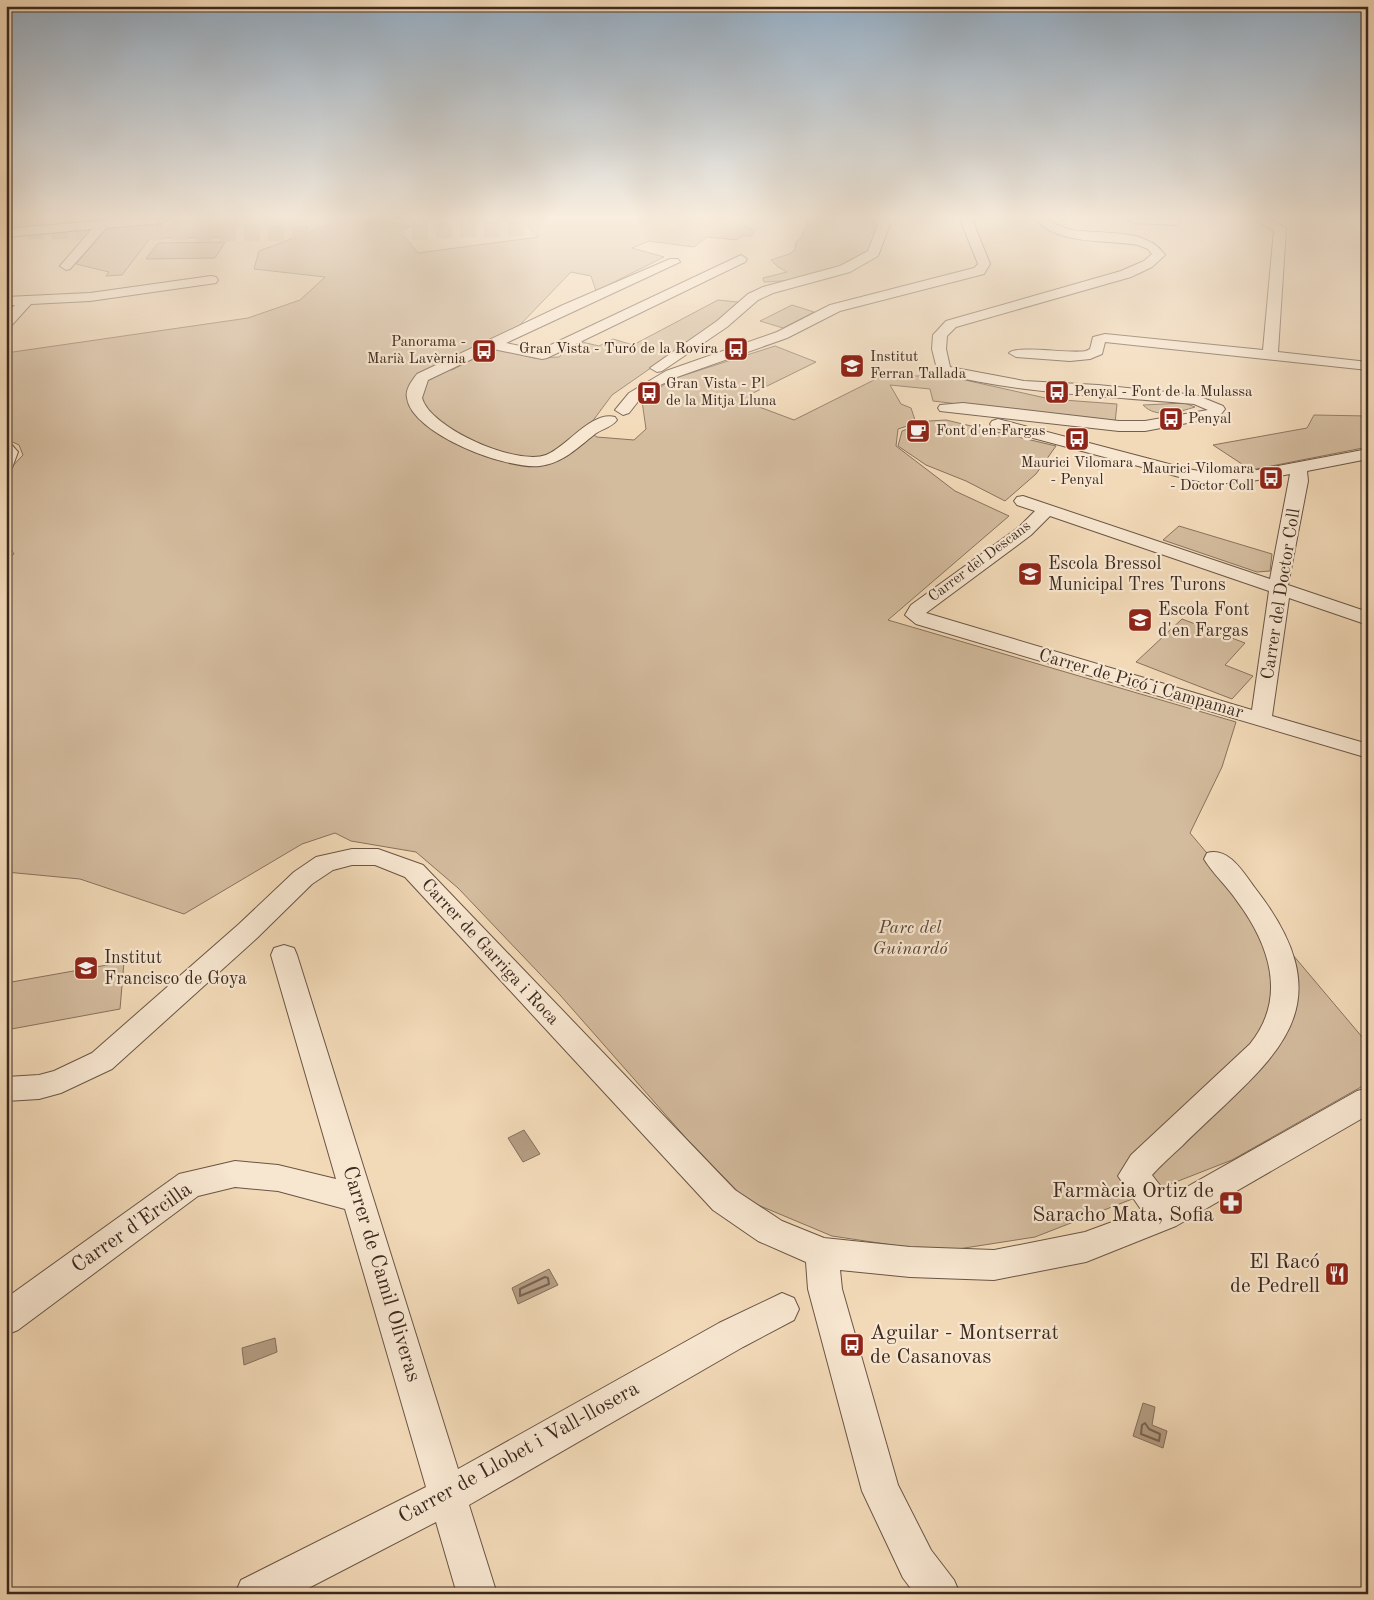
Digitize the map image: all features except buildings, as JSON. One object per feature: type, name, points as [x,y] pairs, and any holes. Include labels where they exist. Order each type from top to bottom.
[{"type":"street","points":[[6,323],[14,298],[97,294]]},
{"type":"street","points":[[601,294],[422,377],[415,389],[414,400],[418,410],[433,424],[502,458],[528,461],[556,458],[577,444],[600,423],[615,414],[640,391],[667,374],[767,342],[827,310],[891,294]]},
{"type":"street","points":[[491,344],[542,355],[669,294]]},
{"type":"street","points":[[615,414],[613,406],[617,397],[644,376],[722,324],[753,297],[760,294]]},
{"type":"street","points":[[1058,294],[952,324],[940,335],[939,349],[943,370],[1024,386],[1098,390],[1196,400],[1209,404],[1216,409],[1213,414],[1145,426],[1071,422],[963,408],[946,408],[947,412],[1215,480],[1252,476],[1368,454]]},
{"type":"street","points":[[1270,356],[1275,294]]},
{"type":"street","points":[[568,308],[656,300]]},
{"type":"street","points":[[1016,353],[1066,356],[1093,354],[1097,352],[1098,340],[1106,338],[1368,366]]},
{"type":"street","points":[[1270,356],[1368,379]]},
{"type":"street","points":[[6,448],[10,452],[6,464]]},
{"type":"street","name":"Carrer del Doctor Coll","points":[[1259,719],[1263,710],[1279,598],[1278,588],[1299,481],[1299,468]]},
{"type":"street","points":[[1023,501],[1368,619]]},
{"type":"street","name":"Carrer del Descans","points":[[915,616],[918,609],[1025,531],[1047,509]]},
{"type":"street","name":"Carrer de Picó i Campamar","points":[[915,616],[923,620],[1368,751]]},
{"type":"street","name":"Carrer de Garriga i Roca","points":[[6,1089],[38,1087],[61,1081],[102,1061],[248,931],[303,878],[325,863],[352,857],[378,857],[414,871],[724,1200],[770,1231],[822,1253],[910,1262],[994,1265],[1086,1247],[1165,1216],[1368,1100]]},
{"type":"street","points":[[1165,1216],[1134,1176],[1142,1164],[1258,1055],[1278,1024],[1283,1009],[1285,978],[1277,947],[1248,896],[1216,859]]},
{"type":"street","name":"Carrer de Camil Oliveras","points":[[284,955],[477,1594]]},
{"type":"street","name":"Carrer d'Ercilla","points":[[6,1319],[130,1226],[190,1184],[235,1174],[278,1178],[359,1199]]},
{"type":"street","points":[[822,1253],[825,1289],[881,1491],[917,1564],[940,1594]]},
{"type":"street","name":"Carrer de Llobet i Vall-llosera","points":[[255,1594],[447,1496],[705,1349],[782,1310]]},
{"type":"green space","name":"Parc del Guinardó","points":[[307,294],[550,294],[516,329],[441,367],[452,370],[494,348],[534,358],[559,357],[572,345],[582,342],[599,346],[613,339],[633,345],[718,300],[738,302],[727,315],[612,395],[586,430],[597,437],[634,440],[646,429],[642,401],[672,379],[775,346],[816,362],[751,394],[746,402],[794,420],[878,378],[901,376],[947,376],[1050,399],[1117,404],[1115,423],[933,401],[930,389],[890,385],[901,404],[911,408],[916,423],[898,429],[896,446],[955,491],[1009,516],[888,620],[1236,722],[1222,767],[1190,833],[1368,1044],[1368,1083],[1232,1160],[1035,1237],[939,1252],[832,1236],[746,1200],[686,1138],[560,995],[458,888],[416,852],[351,841],[335,833],[302,844],[184,914],[80,879],[6,872],[6,560],[14,554],[6,541],[6,473],[23,455],[19,445],[6,439],[6,353],[248,318],[300,300]]},
{"type":"green space","points":[[792,305],[814,312],[783,328],[760,321]]},
{"type":"green space","points":[[1184,403],[1195,407],[1161,413],[1154,412],[1143,405]]},
{"type":"green space","points":[[1314,415],[1368,416],[1368,447],[1251,470],[1213,445],[1307,428]]},
{"type":"green space","points":[[946,420],[1056,446],[1036,474],[1005,501],[966,481],[926,465],[898,446],[902,431],[929,421]]},
{"type":"green space","points":[[1179,526],[1272,554],[1270,571],[1257,572],[1163,540]]},
{"type":"green space","points":[[1182,619],[1245,643],[1225,665],[1253,676],[1232,699],[1136,662]]},
{"type":"green space","points":[[124,962],[120,1009],[6,1030],[6,983]]},
{"type":"water","points":[[524,1130],[540,1154],[523,1162],[508,1138]]},
{"type":"water","points":[[549,1269],[558,1285],[518,1304],[512,1288]]},
{"type":"water","points":[[275,1338],[277,1352],[244,1365],[242,1348]]},
{"type":"water","points":[[1143,1403],[1155,1407],[1152,1425],[1167,1431],[1163,1448],[1133,1436]]},
{"type":"place","name":"Gran Vista - Turó de la Rovira","points":[[736,349]]},
{"type":"place","name":"Panorama - Marià Lavèrnia","points":[[484,351]]},
{"type":"place","name":"Institut Ferran Tallada","points":[[852,366]]},
{"type":"place","name":"Penyal - Font de la Mulassa","points":[[1057,392]]},
{"type":"place","name":"Gran Vista - Pl de la Mitja Lluna","points":[[649,393]]},
{"type":"place","name":"Penyal","points":[[1171,419]]},
{"type":"place","name":"Font d'en Fargas","points":[[918,431]]},
{"type":"place","name":"Maurici Vilomara - Penyal","points":[[1077,439]]},
{"type":"place","name":"Maurici Vilomara - Doctor Coll","points":[[1271,478]]},
{"type":"place","name":"Escola Bressol Municipal Tres Turons","points":[[1030,574]]},
{"type":"place","name":"Escola Font d'en Fargas","points":[[1140,620]]},
{"type":"place","name":"Institut Francisco de Goya","points":[[86,968]]},
{"type":"place","name":"Farmàcia Ortiz de Saracho Mata, Sofia","points":[[1231,1203]]},
{"type":"place","name":"El Racó de Pedrell","points":[[1337,1274]]},
{"type":"place","name":"Aguilar - Montserrat de Casanovas","points":[[852,1345]]}]
